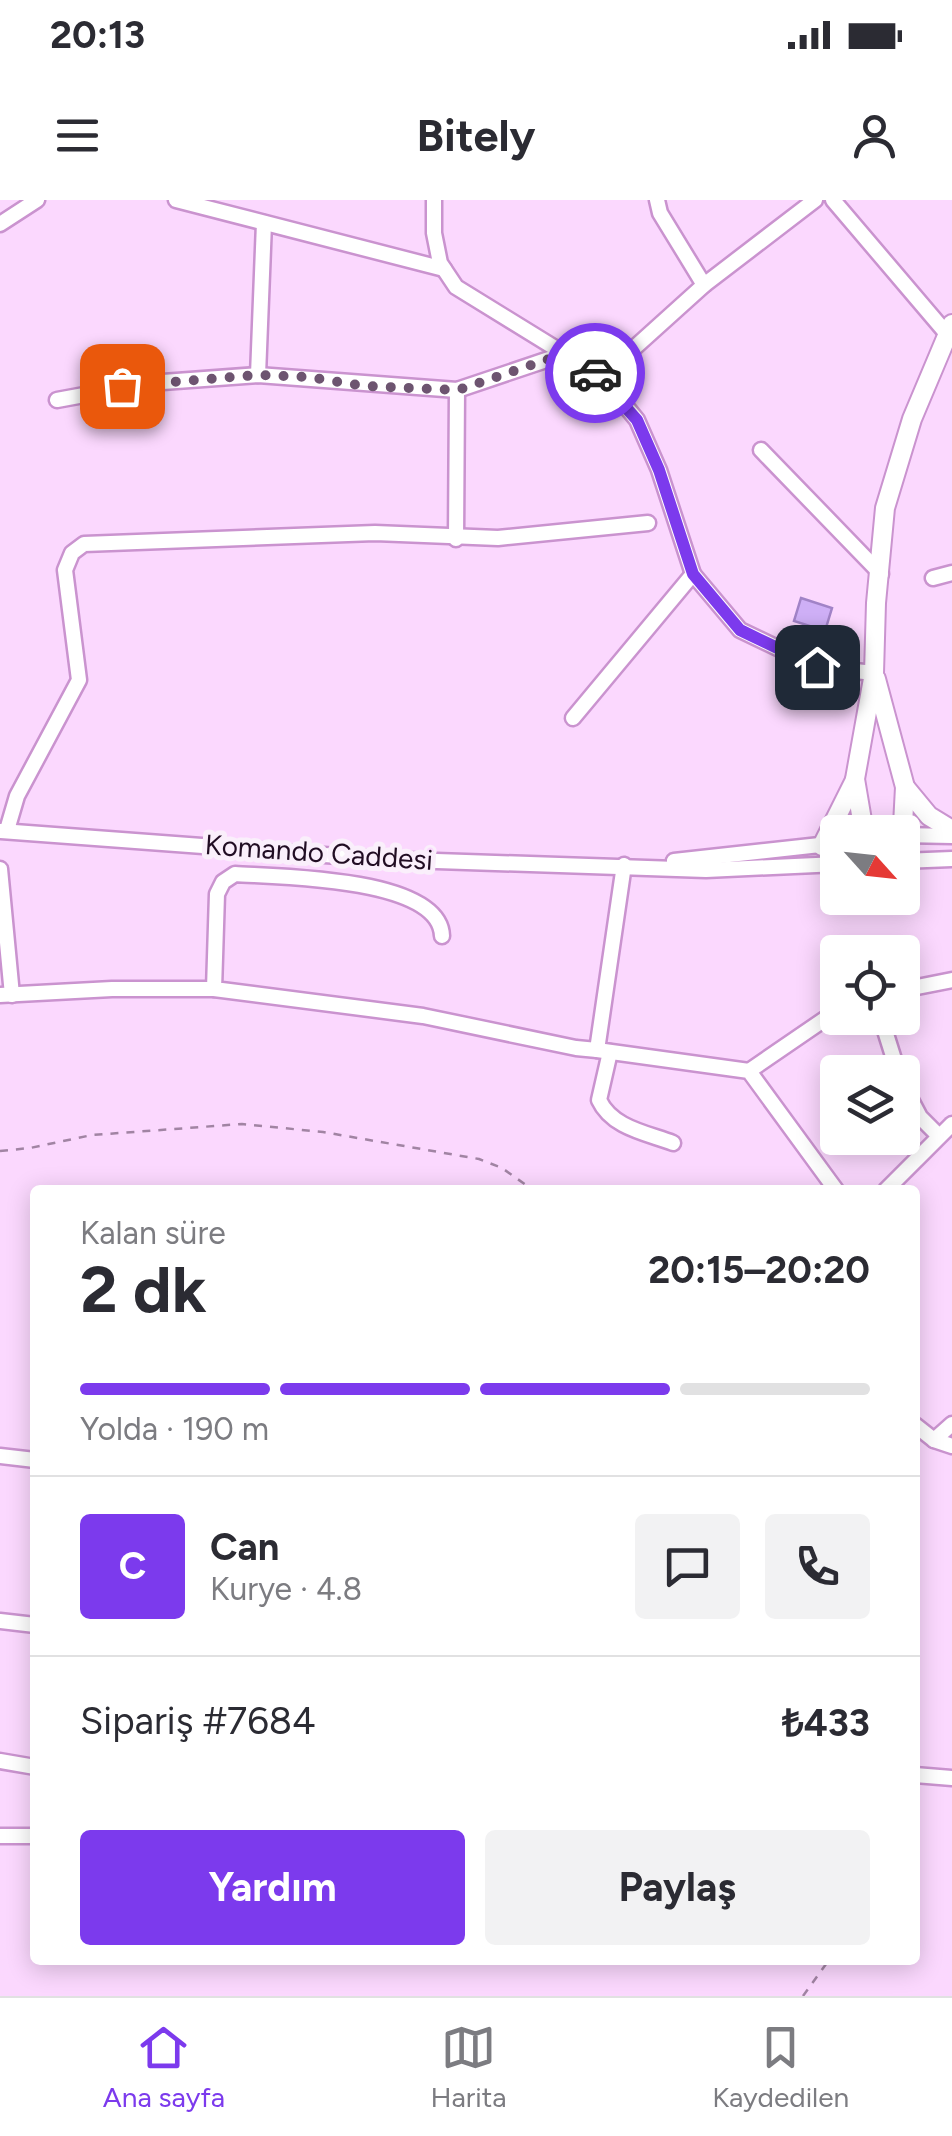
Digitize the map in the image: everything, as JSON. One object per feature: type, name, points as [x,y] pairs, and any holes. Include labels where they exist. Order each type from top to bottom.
[{"type":"main road","points":[[842,815],[856,779],[874,674],[884,508],[912,419],[949,329]]},
{"type":"main road","points":[[874,674],[905,787],[904,815]]},
{"type":"main road","points":[[856,779],[861,815]]},
{"type":"main road","points":[[905,787],[929,816],[952,833]]},
{"type":"street","points":[[0,224],[37,200]]},
{"type":"street","points":[[176,200],[444,270]]},
{"type":"street","points":[[434,200],[434,232],[444,270],[456,288],[602,377],[637,420],[659,470],[693,574],[740,630],[817,667],[874,674]]},
{"type":"street","points":[[657,200],[660,213],[704,284]]},
{"type":"street","points":[[602,377],[704,284],[814,200]]},
{"type":"street","points":[[833,200],[949,329]]},
{"type":"street","points":[[258,375],[264,223]]},
{"type":"street","points":[[58,400],[150,383],[258,375],[308,377],[364,386],[458,390],[564,354]]},
{"type":"street","points":[[456,539],[458,390]]},
{"type":"street","points":[[761,450],[880,574]]},
{"type":"street","points":[[3,831],[22,786],[79,680],[66,570],[72,553],[80,546],[375,533],[456,539],[540,536],[648,523]]},
{"type":"street","points":[[933,578],[952,573]]},
{"type":"street","points":[[573,718],[693,574]]},
{"type":"street","name":"Komando Caddesi","points":[[3,831],[378,859],[631,865]]},
{"type":"street","points":[[920,836],[952,833]]},
{"type":"street","points":[[631,865],[820,846]]},
{"type":"street","points":[[920,860],[952,859]]},
{"type":"street","points":[[631,865],[706,870],[820,865]]},
{"type":"street","points":[[631,865],[600,1100],[607,1114],[618,1122],[673,1143]]},
{"type":"street","points":[[0,869],[6,995],[214,989],[423,1016],[576,1048],[749,1071],[820,1022]]},
{"type":"street","points":[[214,989],[217,894],[223,882],[235,874],[346,880],[426,906],[438,919],[442,936]]},
{"type":"street","points":[[920,986],[952,980]]},
{"type":"street","points":[[749,1071],[832,1185]]},
{"type":"street","points":[[920,1116],[938,1134]]},
{"type":"street","points":[[891,1185],[952,1124]]},
{"type":"street","points":[[934,1440],[952,1424]]},
{"type":"street","points":[[920,1429],[934,1440],[952,1446]]},
{"type":"street","points":[[0,1456],[30,1459]]},
{"type":"street","points":[[0,1621],[30,1624]]},
{"type":"street","points":[[0,1761],[30,1765]]},
{"type":"street","points":[[920,1775],[952,1778]]},
{"type":"street","points":[[0,1836],[30,1836]]},
{"type":"path","points":[[0,1151],[92,1136],[210,1125],[274,1126],[479,1160],[502,1168],[526,1185]]},
{"type":"path","points":[[803,1996],[825,1965]]},
{"type":"building","points":[[801,598],[832,608],[825,631],[794,621]]},
{"type":"way so far","points":[[122,386],[258,375],[308,377],[364,386],[458,390],[564,354],[595,373]]},
{"type":"route","points":[[595,373],[637,420],[659,470],[693,574],[740,630],[817,667]]}]
